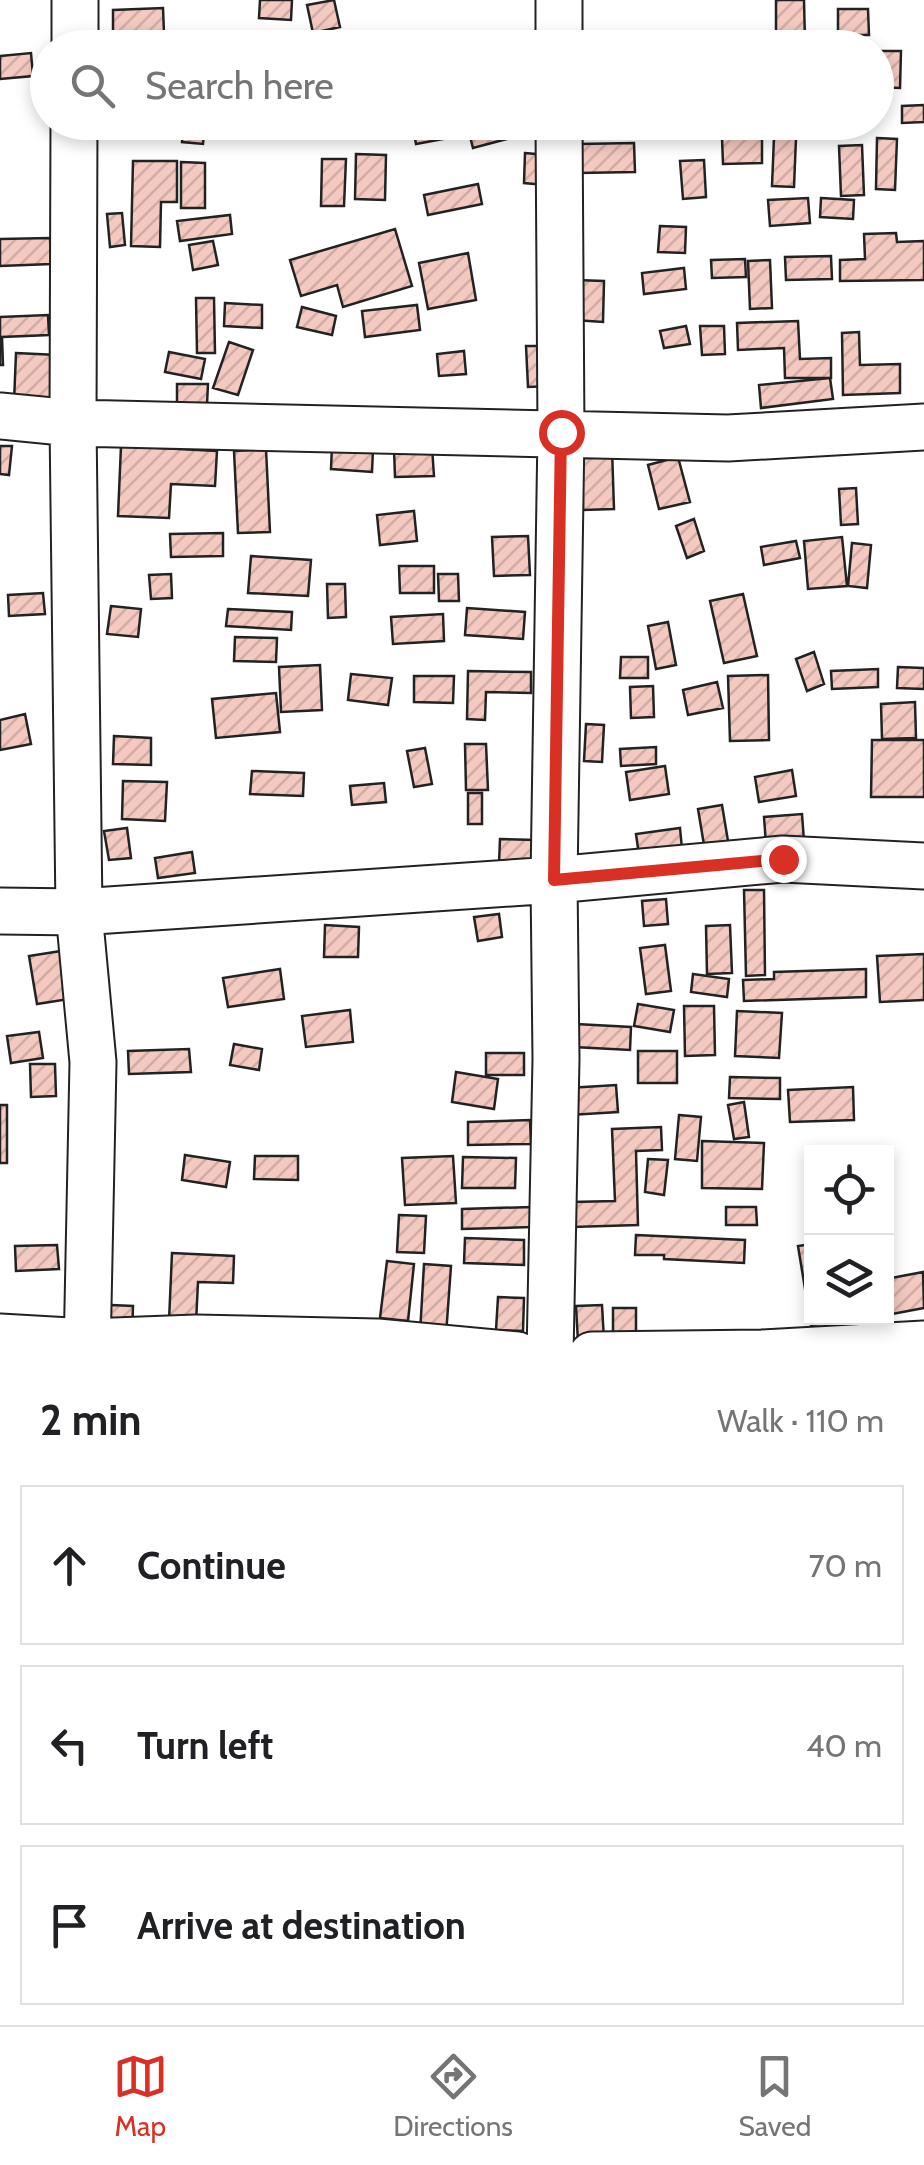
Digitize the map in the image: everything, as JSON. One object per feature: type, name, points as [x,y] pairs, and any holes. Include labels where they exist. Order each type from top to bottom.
[{"type":"street","points":[[74,30],[75,0]]},
{"type":"street","points":[[558,0],[559,30]]},
{"type":"street","points":[[74,140],[79,912],[93,1062],[87,1349]]},
{"type":"street","points":[[550,1355],[561,432],[559,140]]},
{"type":"street","points":[[0,416],[74,422],[728,438],[924,427]]},
{"type":"street","points":[[0,911],[79,912],[554,880],[783,859],[924,866]]},
{"type":"street","points":[[0,1337],[87,1349],[196,1338],[377,1342],[517,1355]]},
{"type":"street","points":[[592,1355],[762,1354],[924,1344]]},
{"type":"building","points":[[260,0],[292,0],[291,20],[259,18]]},
{"type":"building","points":[[334,0],[340,27],[312,30],[307,5]]},
{"type":"building","points":[[776,0],[804,0],[805,30],[776,30]]},
{"type":"building","points":[[163,8],[164,30],[113,30],[113,10]]},
{"type":"building","points":[[838,9],[868,9],[869,30],[838,30]]},
{"type":"building","points":[[894,51],[901,51],[900,88],[894,88]]},
{"type":"building","points":[[30,53],[30,76],[0,79],[0,56]]},
{"type":"building","points":[[924,105],[924,122],[902,123],[902,106]]},
{"type":"building","points":[[897,139],[895,190],[876,189],[877,140]]},
{"type":"building","points":[[182,140],[203,140],[203,144]]},
{"type":"building","points":[[471,140],[503,140],[473,148]]},
{"type":"building","points":[[722,140],[762,140],[762,163],[723,164]]},
{"type":"building","points":[[774,140],[796,140],[794,187],[772,186]]},
{"type":"building","points":[[634,143],[635,172],[579,173],[578,144]]},
{"type":"building","points":[[862,145],[864,195],[841,196],[839,146]]},
{"type":"building","points":[[525,153],[546,155],[545,185],[524,183]]},
{"type":"building","points":[[356,154],[386,155],[385,200],[355,199]]},
{"type":"building","points":[[322,159],[346,159],[344,206],[321,206]]},
{"type":"building","points":[[704,160],[706,197],[683,199],[680,161]]},
{"type":"building","points":[[133,161],[177,161],[177,202],[161,202],[160,247],[131,246]]},
{"type":"building","points":[[181,162],[205,163],[205,208],[181,208]]},
{"type":"building","points":[[478,184],[482,204],[428,215],[424,195]]},
{"type":"building","points":[[808,198],[810,223],[770,226],[768,200]]},
{"type":"building","points":[[821,198],[854,200],[853,219],[820,217]]},
{"type":"building","points":[[122,213],[125,245],[110,247],[107,214]]},
{"type":"building","points":[[230,215],[232,234],[180,241],[177,221]]},
{"type":"building","points":[[660,226],[686,227],[685,253],[658,252]]},
{"type":"building","points":[[395,229],[412,286],[343,307],[337,285],[301,296],[290,260]]},
{"type":"building","points":[[896,233],[897,242],[924,241],[924,280],[840,281],[840,260],[865,259],[864,234]]},
{"type":"building","points":[[50,238],[51,264],[0,266],[0,239]]},
{"type":"building","points":[[213,241],[218,265],[193,270],[189,245]]},
{"type":"building","points":[[468,253],[476,300],[428,309],[419,263]]},
{"type":"building","points":[[831,256],[832,279],[786,280],[785,257]]},
{"type":"building","points":[[745,259],[746,277],[712,278],[711,260]]},
{"type":"building","points":[[770,260],[772,308],[750,309],[748,261]]},
{"type":"building","points":[[684,268],[686,289],[644,294],[642,273]]},
{"type":"building","points":[[575,280],[604,281],[603,322],[574,320]]},
{"type":"building","points":[[196,298],[214,298],[215,353],[197,353]]},
{"type":"building","points":[[225,303],[262,305],[262,328],[224,326]]},
{"type":"building","points":[[417,305],[420,330],[365,337],[362,311]]},
{"type":"building","points":[[302,307],[336,316],[332,335],[297,327]]},
{"type":"building","points":[[48,315],[49,335],[2,337],[0,365],[0,317]]},
{"type":"building","points":[[798,321],[800,359],[831,358],[831,378],[785,378],[784,348],[738,350],[737,323]]},
{"type":"building","points":[[686,326],[690,344],[664,348],[660,331]]},
{"type":"building","points":[[700,326],[724,326],[725,354],[702,355]]},
{"type":"building","points":[[859,332],[860,365],[900,364],[900,393],[843,395],[842,333]]},
{"type":"building","points":[[229,342],[253,350],[238,395],[213,388]]},
{"type":"building","points":[[526,346],[550,346],[551,386],[528,387]]},
{"type":"building","points":[[464,351],[466,374],[439,376],[437,354]]},
{"type":"building","points":[[169,352],[205,359],[201,379],[165,372]]},
{"type":"building","points":[[16,353],[57,355],[55,404],[14,402]]},
{"type":"building","points":[[830,378],[833,399],[761,408],[759,385]]},
{"type":"building","points":[[177,384],[208,384],[207,404],[177,404]]},
{"type":"building","points":[[0,446],[12,446],[9,475],[0,474]]},
{"type":"building","points":[[121,446],[217,451],[215,486],[171,484],[169,518],[118,516]]},
{"type":"building","points":[[332,446],[373,449],[372,472],[331,469]]},
{"type":"building","points":[[432,447],[434,476],[395,477],[394,449]]},
{"type":"building","points":[[266,449],[270,532],[238,533],[234,451]]},
{"type":"building","points":[[612,449],[614,509],[583,510],[582,450]]},
{"type":"building","points":[[678,457],[690,502],[659,509],[648,465]]},
{"type":"building","points":[[856,488],[858,524],[841,525],[839,489]]},
{"type":"building","points":[[414,511],[417,541],[380,545],[377,515]]},
{"type":"building","points":[[694,519],[704,551],[687,558],[676,526]]},
{"type":"building","points":[[223,533],[223,556],[171,557],[170,534]]},
{"type":"building","points":[[528,536],[530,575],[494,576],[492,537]]},
{"type":"building","points":[[842,537],[847,586],[808,589],[804,541]]},
{"type":"building","points":[[796,541],[800,558],[764,565],[761,547]]},
{"type":"building","points":[[852,543],[871,545],[867,588],[848,586]]},
{"type":"building","points":[[251,556],[311,560],[308,596],[248,593]]},
{"type":"building","points":[[399,566],[434,566],[434,593],[400,593]]},
{"type":"building","points":[[171,574],[172,598],[151,599],[149,575]]},
{"type":"building","points":[[438,574],[458,574],[459,601],[439,601]]},
{"type":"building","points":[[327,584],[345,584],[346,617],[328,618]]},
{"type":"building","points":[[43,593],[45,614],[9,616],[8,595]]},
{"type":"building","points":[[743,594],[757,656],[724,663],[710,601]]},
{"type":"building","points":[[111,606],[141,609],[138,637],[107,634]]},
{"type":"building","points":[[467,608],[525,612],[523,639],[465,635]]},
{"type":"building","points":[[228,609],[292,612],[291,630],[226,626]]},
{"type":"building","points":[[443,614],[444,641],[393,644],[391,617]]},
{"type":"building","points":[[668,622],[676,665],[656,669],[648,626]]},
{"type":"building","points":[[235,637],[277,638],[276,662],[234,661]]},
{"type":"building","points":[[814,652],[824,684],[807,691],[796,659]]},
{"type":"building","points":[[621,657],[648,657],[648,678],[620,678]]},
{"type":"building","points":[[320,665],[322,710],[281,712],[279,667]]},
{"type":"building","points":[[898,667],[924,668],[924,689],[897,688]]},
{"type":"building","points":[[878,669],[878,687],[832,689],[831,671]]},
{"type":"building","points":[[468,671],[531,672],[531,693],[486,692],[485,720],[467,719]]},
{"type":"building","points":[[351,674],[392,678],[388,705],[348,700]]},
{"type":"building","points":[[768,675],[769,740],[730,741],[728,676]]},
{"type":"building","points":[[414,676],[454,676],[453,703],[414,702]]},
{"type":"building","points":[[717,682],[723,708],[688,715],[683,690]]},
{"type":"building","points":[[653,686],[654,717],[631,718],[630,687]]},
{"type":"building","points":[[276,693],[280,732],[216,738],[212,699]]},
{"type":"building","points":[[915,702],[916,738],[882,739],[881,704]]},
{"type":"building","points":[[25,714],[31,744],[0,750],[0,720]]},
{"type":"building","points":[[586,724],[604,725],[602,762],[584,761]]},
{"type":"building","points":[[114,736],[151,738],[151,765],[113,764]]},
{"type":"building","points":[[872,740],[924,740],[924,797],[871,797]]},
{"type":"building","points":[[465,744],[486,744],[488,790],[466,790]]},
{"type":"building","points":[[656,747],[656,764],[621,766],[620,749]]},
{"type":"building","points":[[425,748],[432,784],[414,787],[407,751]]},
{"type":"building","points":[[665,766],[669,794],[630,800],[626,772]]},
{"type":"building","points":[[792,770],[796,796],[759,802],[755,777]]},
{"type":"building","points":[[252,771],[304,773],[303,796],[250,794]]},
{"type":"building","points":[[123,781],[167,782],[165,821],[122,819]]},
{"type":"building","points":[[384,783],[386,802],[352,805],[350,786]]},
{"type":"building","points":[[468,793],[482,793],[482,824],[468,824]]},
{"type":"building","points":[[722,805],[729,847],[705,851],[698,809]]},
{"type":"building","points":[[802,814],[804,841],[766,844],[764,817]]},
{"type":"building","points":[[127,828],[131,858],[109,860],[104,831]]},
{"type":"building","points":[[680,828],[682,849],[639,855],[636,834]]},
{"type":"building","points":[[500,839],[536,840],[535,866],[499,864]]},
{"type":"building","points":[[192,852],[195,873],[158,878],[155,858]]},
{"type":"building","points":[[744,890],[764,890],[765,975],[746,976]]},
{"type":"building","points":[[666,899],[668,924],[644,926],[642,901]]},
{"type":"building","points":[[499,914],[502,937],[478,941],[474,917]]},
{"type":"building","points":[[325,925],[359,927],[358,957],[324,957]]},
{"type":"building","points":[[730,925],[732,973],[707,974],[706,926]]},
{"type":"building","points":[[665,945],[671,991],[646,994],[640,948]]},
{"type":"building","points":[[61,951],[69,999],[37,1004],[29,956]]},
{"type":"building","points":[[924,954],[924,1000],[880,1002],[877,956]]},
{"type":"building","points":[[280,969],[284,999],[228,1007],[223,978]]},
{"type":"building","points":[[866,969],[866,997],[744,1001],[743,980],[774,979],[774,972]]},
{"type":"building","points":[[693,974],[729,979],[727,997],[691,992]]},
{"type":"building","points":[[638,1004],[674,1010],[670,1032],[634,1026]]},
{"type":"building","points":[[684,1006],[714,1006],[715,1055],[685,1056]]},
{"type":"building","points":[[350,1010],[353,1042],[306,1047],[302,1016]]},
{"type":"building","points":[[737,1011],[782,1013],[779,1058],[735,1056]]},
{"type":"building","points":[[576,1024],[631,1027],[630,1050],[574,1047]]},
{"type":"building","points":[[39,1032],[43,1058],[11,1063],[7,1036]]},
{"type":"building","points":[[234,1044],[262,1049],[259,1070],[230,1065]]},
{"type":"building","points":[[189,1049],[191,1072],[129,1074],[128,1051]]},
{"type":"building","points":[[638,1051],[677,1051],[677,1083],[638,1083]]},
{"type":"building","points":[[486,1053],[524,1053],[524,1075],[486,1075]]},
{"type":"building","points":[[30,1064],[55,1064],[56,1096],[31,1097]]},
{"type":"building","points":[[456,1072],[498,1079],[494,1109],[452,1102]]},
{"type":"building","points":[[730,1077],[780,1078],[780,1099],[729,1098]]},
{"type":"building","points":[[616,1085],[618,1112],[570,1115],[568,1088]]},
{"type":"building","points":[[853,1087],[854,1120],[790,1122],[788,1090]]},
{"type":"building","points":[[744,1102],[749,1137],[734,1139],[728,1105]]},
{"type":"building","points":[[0,1105],[7,1105],[7,1163],[0,1163]]},
{"type":"building","points":[[679,1115],[701,1117],[697,1161],[675,1159]]},
{"type":"building","points":[[530,1120],[531,1144],[468,1145],[468,1122]]},
{"type":"building","points":[[661,1127],[662,1150],[636,1151],[638,1225],[572,1227],[572,1202],[615,1201],[612,1129]]},
{"type":"building","points":[[702,1141],[764,1143],[762,1189],[702,1188]]},
{"type":"building","points":[[185,1155],[230,1162],[226,1187],[182,1180]]},
{"type":"building","points":[[255,1156],[298,1156],[298,1180],[254,1179]]},
{"type":"building","points":[[453,1156],[456,1203],[405,1205],[402,1158]]},
{"type":"building","points":[[463,1157],[516,1158],[515,1188],[462,1188]]},
{"type":"building","points":[[648,1159],[668,1160],[664,1195],[645,1192]]},
{"type":"building","points":[[531,1207],[532,1227],[462,1229],[462,1209]]},
{"type":"building","points":[[726,1207],[756,1207],[757,1225],[726,1225]]},
{"type":"building","points":[[399,1215],[426,1216],[424,1253],[397,1252]]},
{"type":"building","points":[[636,1235],[745,1240],[744,1263],[635,1255]]},
{"type":"building","points":[[465,1238],[524,1240],[524,1265],[464,1263]]},
{"type":"building","points":[[57,1245],[59,1269],[16,1271],[15,1246]]},
{"type":"building","points":[[804,1245],[804,1282],[798,1246]]},
{"type":"building","points":[[172,1253],[234,1256],[233,1283],[198,1282],[196,1323],[169,1321]]},
{"type":"building","points":[[387,1261],[414,1264],[408,1321],[380,1318]]},
{"type":"building","points":[[424,1264],[451,1266],[446,1335],[420,1333]]},
{"type":"building","points":[[923,1272],[924,1308],[894,1314],[894,1277]]},
{"type":"building","points":[[498,1297],[524,1298],[523,1331],[496,1330]]},
{"type":"building","points":[[111,1305],[133,1306],[132,1335],[109,1334]]},
{"type":"building","points":[[602,1305],[604,1340],[578,1342],[576,1306]]},
{"type":"building","points":[[613,1308],[636,1308],[636,1334],[613,1335]]},
{"type":"route","points":[[561,432],[554,880],[783,859]]}]
